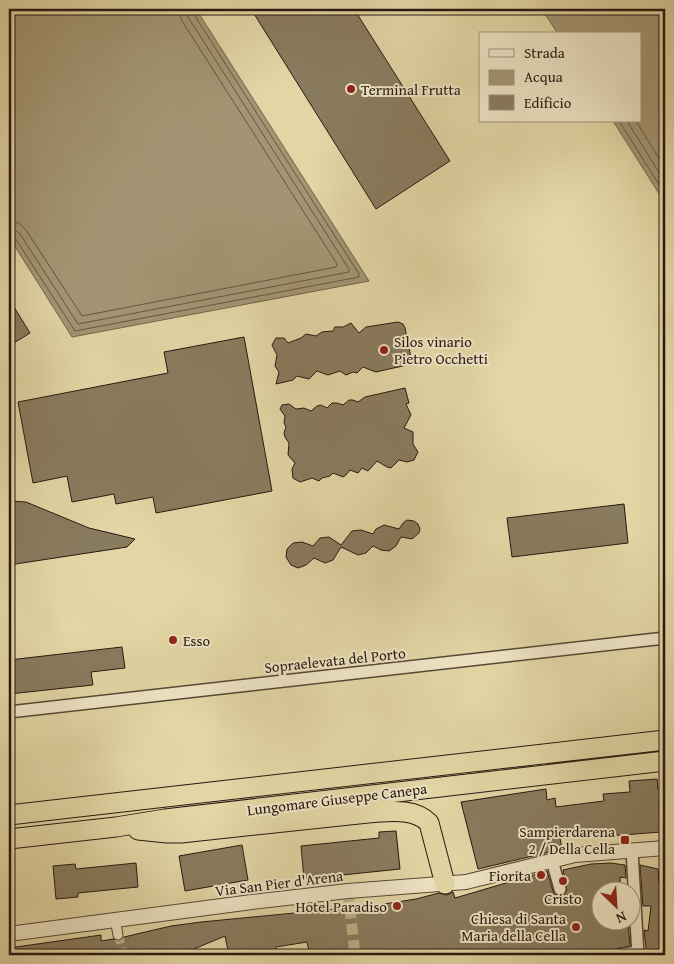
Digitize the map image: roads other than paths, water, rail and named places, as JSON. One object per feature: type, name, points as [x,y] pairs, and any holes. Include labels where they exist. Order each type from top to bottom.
[{"type":"highway","name":"Lungomare Giuseppe Canepa","points":[[9,815],[665,740]]},
{"type":"highway","name":"Lungomare Giuseppe Canepa","points":[[9,839],[665,761]]},
{"type":"highway","points":[[116,827],[180,833],[368,813],[398,812],[417,814],[424,817],[429,823],[445,884]]},
{"type":"street","name":"Sopraelevata del Porto","points":[[9,712],[665,638]]},
{"type":"street","name":"Via San Pier d'Arena","points":[[9,934],[348,891],[466,882],[574,855],[665,848]]},
{"type":"street","points":[[618,955],[638,954],[632,850]]},
{"type":"street","points":[[552,860],[560,889]]},
{"type":"street","points":[[114,920],[118,935]]},
{"type":"water","points":[[9,9],[196,9],[369,281],[72,337],[9,237]]},
{"type":"water","points":[[542,9],[665,9],[665,203],[614,122],[642,122],[642,32],[557,32]]},
{"type":"tunnel","points":[[348,891],[355,955]]},
{"type":"tunnel","points":[[118,935],[124,955]]},
{"type":"place","name":"Terminal Frutta","points":[[351,89]]},
{"type":"place","name":"Silos vinario Pietro Occhetti","points":[[384,350]]},
{"type":"place","name":"Esso","points":[[173,640]]},
{"type":"place","name":"Sampierdarena 2 / Della Cella","points":[[625,840]]},
{"type":"place","name":"Fiorita","points":[[541,875]]},
{"type":"place","name":"Cristo","points":[[563,881]]},
{"type":"place","name":"Hotel Paradiso","points":[[397,906]]},
{"type":"place","name":"Chiesa di Santa Maria della Cella","points":[[576,927]]}]
